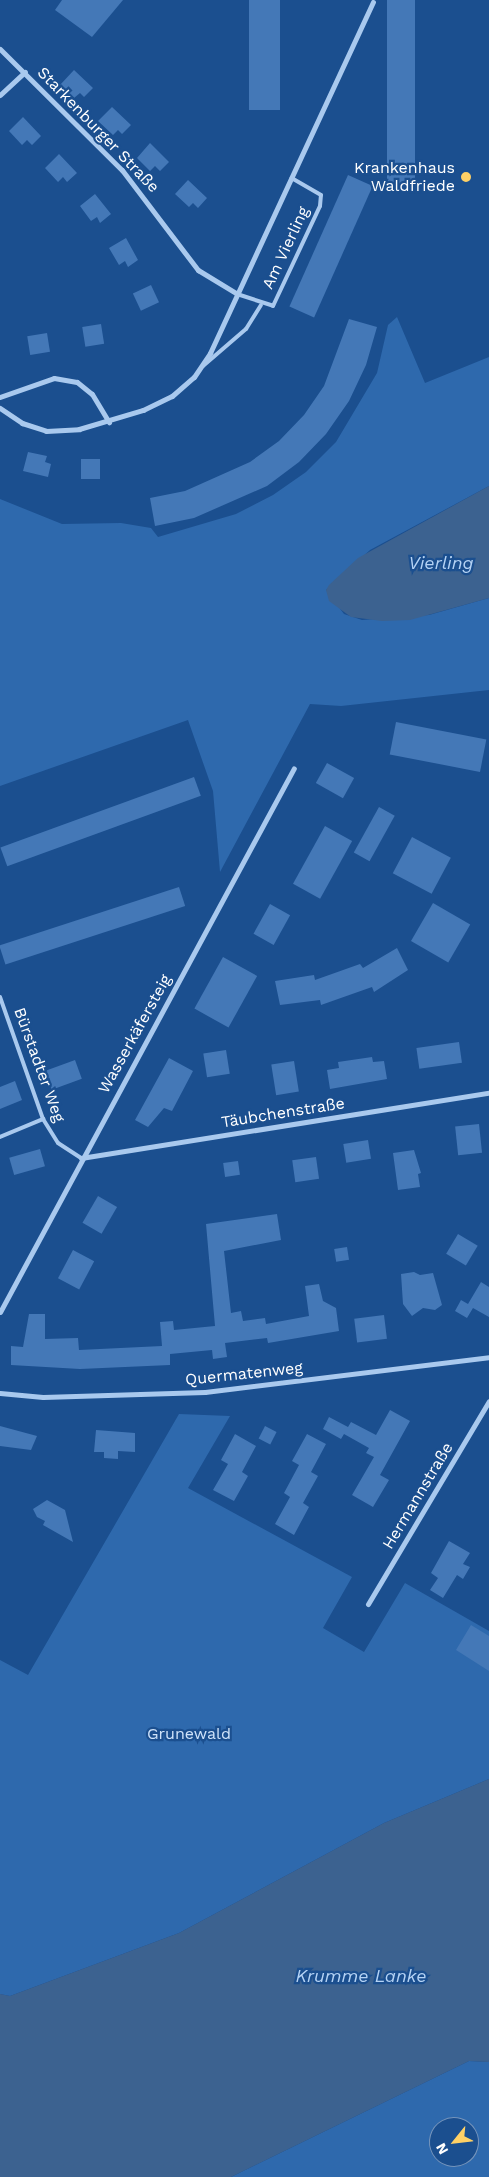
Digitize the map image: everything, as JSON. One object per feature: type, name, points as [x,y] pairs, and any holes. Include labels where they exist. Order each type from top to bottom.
[{"type":"street","name":"Am Vierling","points":[[0,408],[22,423],[46,431],[109,422],[172,396],[203,366],[373,2]]},
{"type":"street","name":"Starkenburger Straße","points":[[0,49],[122,170],[198,270],[236,293]]},
{"type":"street","points":[[0,95],[25,72]]},
{"type":"street","points":[[0,397],[54,378],[77,382],[92,394],[109,422]]},
{"type":"street","name":"Wasserkäfersteig","points":[[0,1312],[81,1158],[294,768]]},
{"type":"street","name":"Täubchenstraße","points":[[81,1158],[489,1093]]},
{"type":"street","name":"Quermatenweg","points":[[0,1393],[43,1397],[204,1392],[489,1357]]},
{"type":"street","name":"Hermannstraße","points":[[368,1604],[489,1400]]},
{"type":"lane","name":"Am Vierling","points":[[203,366],[246,329],[261,304],[272,306],[320,206],[321,195],[292,178]]},
{"type":"lane","points":[[236,293],[261,304]]},
{"type":"lane","name":"Bürstadter Weg","points":[[0,997],[43,1119],[58,1143],[81,1158]]},
{"type":"lane","points":[[0,1137],[43,1119]]},
{"type":"green space","points":[[397,317],[425,383],[489,357],[489,486],[370,550],[326,590],[344,614],[362,620],[429,615],[489,598],[489,690],[341,706],[310,704],[220,872],[213,791],[188,720],[0,786],[0,499],[62,524],[121,523],[151,528],[158,537],[236,514],[273,495],[306,472],[336,442],[377,373],[388,325]]},
{"type":"green space","name":"Grunewald","points":[[179,1414],[230,1416],[188,1488],[352,1577],[323,1628],[364,1652],[405,1583],[489,1631],[489,1779],[384,1823],[179,1933],[10,1996],[0,1994],[0,1660],[28,1675]]},
{"type":"green space","points":[[469,2061],[489,2062],[489,2177],[231,2177]]},
{"type":"water","name":"Vierling","points":[[489,486],[489,598],[410,620],[382,621],[351,617],[329,601],[326,590],[329,585],[358,558]]},
{"type":"water","name":"Krumme Lanke","points":[[489,1779],[489,2062],[469,2061],[231,2177],[0,2177],[0,1994],[10,1996],[179,1933],[384,1823]]},
{"type":"building","points":[[62,0],[123,0],[92,37],[55,10]]},
{"type":"building","points":[[249,0],[280,0],[280,110],[249,110]]},
{"type":"building","points":[[387,0],[415,0],[415,186],[387,186]]},
{"type":"building","points":[[74,70],[93,88],[84,97],[80,93],[74,98],[60,85]]},
{"type":"building","points":[[112,107],[131,125],[122,134],[118,130],[113,135],[98,121]]},
{"type":"building","points":[[23,117],[41,136],[32,145],[27,140],[22,145],[9,131]]},
{"type":"building","points":[[150,143],[169,162],[160,171],[155,166],[150,171],[137,158]]},
{"type":"building","points":[[59,154],[77,173],[67,182],[63,177],[58,182],[45,168]]},
{"type":"building","points":[[348,175],[373,186],[314,318],[289,307]]},
{"type":"building","points":[[188,180],[207,198],[198,208],[193,203],[189,207],[175,194]]},
{"type":"building","points":[[95,194],[111,214],[100,223],[97,217],[91,221],[80,206]]},
{"type":"building","points":[[126,238],[138,260],[128,267],[125,261],[119,265],[109,248]]},
{"type":"building","points":[[151,285],[159,302],[141,311],[133,293]]},
{"type":"building","points":[[349,319],[377,327],[366,365],[349,401],[326,434],[299,462],[267,486],[194,518],[155,526],[150,498],[185,491],[250,462],[279,441],[304,415],[324,386]]},
{"type":"building","points":[[101,324],[104,344],[85,347],[82,327]]},
{"type":"building","points":[[47,333],[50,352],[30,355],[27,336]]},
{"type":"building","points":[[28,452],[47,456],[45,462],[51,464],[48,477],[23,471]]},
{"type":"building","points":[[81,459],[100,459],[100,479],[81,479]]},
{"type":"building","points":[[396,722],[486,740],[480,772],[390,754]]},
{"type":"building","points":[[327,763],[354,778],[343,798],[316,783]]},
{"type":"building","points":[[194,777],[201,796],[7,866],[0,847]]},
{"type":"building","points":[[379,807],[395,816],[370,861],[354,852]]},
{"type":"building","points":[[325,826],[352,841],[320,899],[293,884]]},
{"type":"building","points":[[412,837],[451,858],[432,894],[393,873]]},
{"type":"building","points":[[179,887],[185,906],[5,964],[0,945]]},
{"type":"building","points":[[433,903],[470,924],[448,963],[411,941]]},
{"type":"building","points":[[270,904],[290,915],[274,945],[254,934]]},
{"type":"building","points":[[397,948],[408,970],[374,992],[372,987],[321,1005],[320,1000],[280,1005],[275,981],[314,975],[315,980],[360,964],[363,968]]},
{"type":"building","points":[[223,957],[257,976],[229,1028],[194,1009]]},
{"type":"building","points":[[459,1042],[462,1063],[419,1069],[416,1048]]},
{"type":"building","points":[[226,1050],[230,1074],[207,1077],[203,1054]]},
{"type":"building","points":[[372,1057],[373,1062],[384,1061],[387,1079],[330,1089],[327,1070],[339,1068],[338,1062]]},
{"type":"building","points":[[169,1058],[193,1071],[172,1111],[164,1108],[148,1127],[135,1120]]},
{"type":"building","points":[[75,1060],[82,1079],[52,1090],[45,1071]]},
{"type":"building","points":[[294,1061],[299,1092],[276,1095],[271,1065]]},
{"type":"building","points":[[15,1081],[22,1100],[0,1109],[0,1087]]},
{"type":"building","points":[[479,1124],[482,1153],[458,1155],[455,1127]]},
{"type":"building","points":[[368,1140],[371,1159],[346,1163],[343,1144]]},
{"type":"building","points":[[40,1149],[45,1166],[14,1175],[9,1158]]},
{"type":"building","points":[[414,1150],[421,1173],[418,1174],[420,1187],[398,1190],[393,1153]]},
{"type":"building","points":[[316,1157],[319,1179],[295,1182],[292,1160]]},
{"type":"building","points":[[238,1161],[240,1175],[225,1177],[223,1163]]},
{"type":"building","points":[[98,1196],[117,1207],[102,1234],[82,1223]]},
{"type":"building","points":[[277,1214],[281,1240],[224,1251],[231,1313],[241,1311],[243,1321],[265,1318],[266,1324],[309,1316],[305,1286],[319,1284],[323,1301],[336,1308],[339,1331],[268,1343],[267,1338],[225,1343],[227,1357],[213,1359],[212,1350],[170,1354],[170,1365],[80,1369],[11,1365],[11,1346],[23,1347],[29,1314],[45,1314],[45,1339],[78,1338],[79,1350],[162,1346],[160,1322],[173,1321],[174,1330],[215,1326],[206,1224]]},
{"type":"building","points":[[458,1234],[478,1246],[466,1266],[446,1254]]},
{"type":"building","points":[[347,1247],[349,1260],[336,1262],[334,1249]]},
{"type":"building","points":[[73,1250],[94,1261],[79,1290],[58,1278]]},
{"type":"building","points":[[414,1272],[420,1275],[433,1273],[442,1305],[435,1310],[423,1308],[412,1316],[403,1304],[401,1274]]},
{"type":"building","points":[[481,1282],[489,1287],[489,1317],[473,1308],[467,1318],[455,1311],[461,1300],[468,1304]]},
{"type":"building","points":[[384,1315],[387,1339],[357,1342],[354,1319]]},
{"type":"building","points":[[390,1410],[410,1421],[380,1475],[389,1480],[373,1507],[352,1495],[374,1457],[366,1453],[369,1448],[344,1434],[341,1439],[323,1429],[329,1417],[348,1427],[351,1422],[376,1435]]},
{"type":"building","points":[[0,1426],[37,1436],[31,1450],[0,1446]]},
{"type":"building","points":[[265,1426],[277,1432],[270,1444],[259,1438]]},
{"type":"building","points":[[96,1430],[135,1433],[135,1452],[118,1451],[118,1459],[104,1458],[104,1452],[94,1452]]},
{"type":"building","points":[[235,1434],[256,1446],[242,1472],[248,1476],[234,1501],[213,1490],[228,1464],[221,1460]]},
{"type":"building","points":[[307,1434],[326,1444],[311,1472],[318,1476],[303,1503],[309,1507],[294,1535],[275,1524],[290,1497],[284,1493],[299,1465],[292,1461]]},
{"type":"building","points":[[47,1500],[65,1510],[73,1542],[43,1525],[45,1521],[37,1517],[33,1509]]},
{"type":"building","points":[[449,1541],[470,1553],[463,1564],[470,1567],[463,1579],[457,1575],[443,1598],[430,1590],[438,1578],[431,1573]]},
{"type":"building","points":[[471,1625],[489,1636],[489,1671],[456,1650]]},
{"type":"place","name":"Krankenhaus Waldfriede","points":[[466,177]]}]
